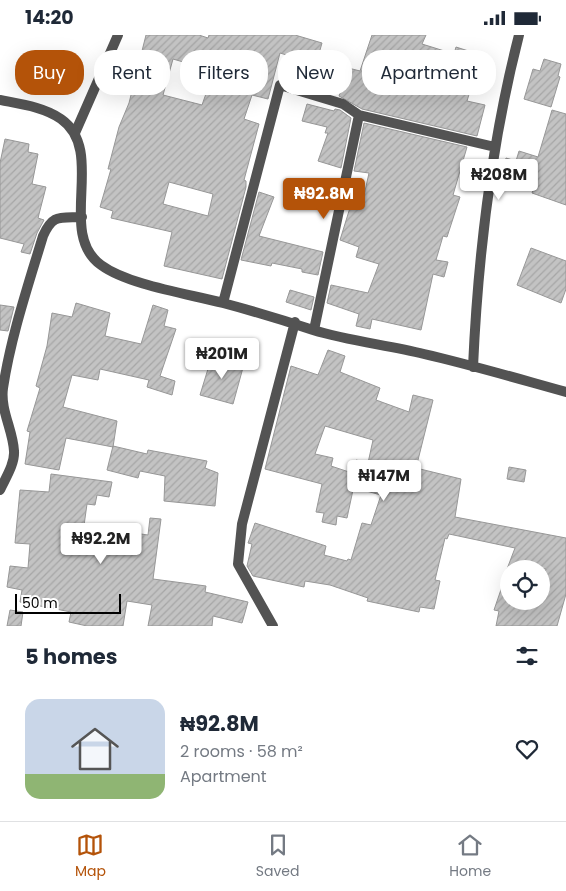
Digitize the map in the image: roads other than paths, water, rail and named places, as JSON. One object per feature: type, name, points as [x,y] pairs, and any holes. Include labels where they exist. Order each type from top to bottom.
[{"type":"street","points":[[76,133],[118,35]]},
{"type":"street","points":[[473,367],[476,291],[495,147],[519,35]]},
{"type":"street","points":[[223,303],[280,85],[343,104],[359,115],[495,147]]},
{"type":"street","points":[[0,100],[53,115],[76,133],[81,154],[83,238],[100,265],[150,285],[223,303],[314,330],[473,367],[566,393]]},
{"type":"street","points":[[314,330],[359,115]]},
{"type":"street","points":[[0,490],[14,459],[3,390],[14,333],[40,245],[49,223],[54,218],[82,217]]},
{"type":"street","points":[[273,626],[241,571],[237,557],[242,524],[295,323]]}]
